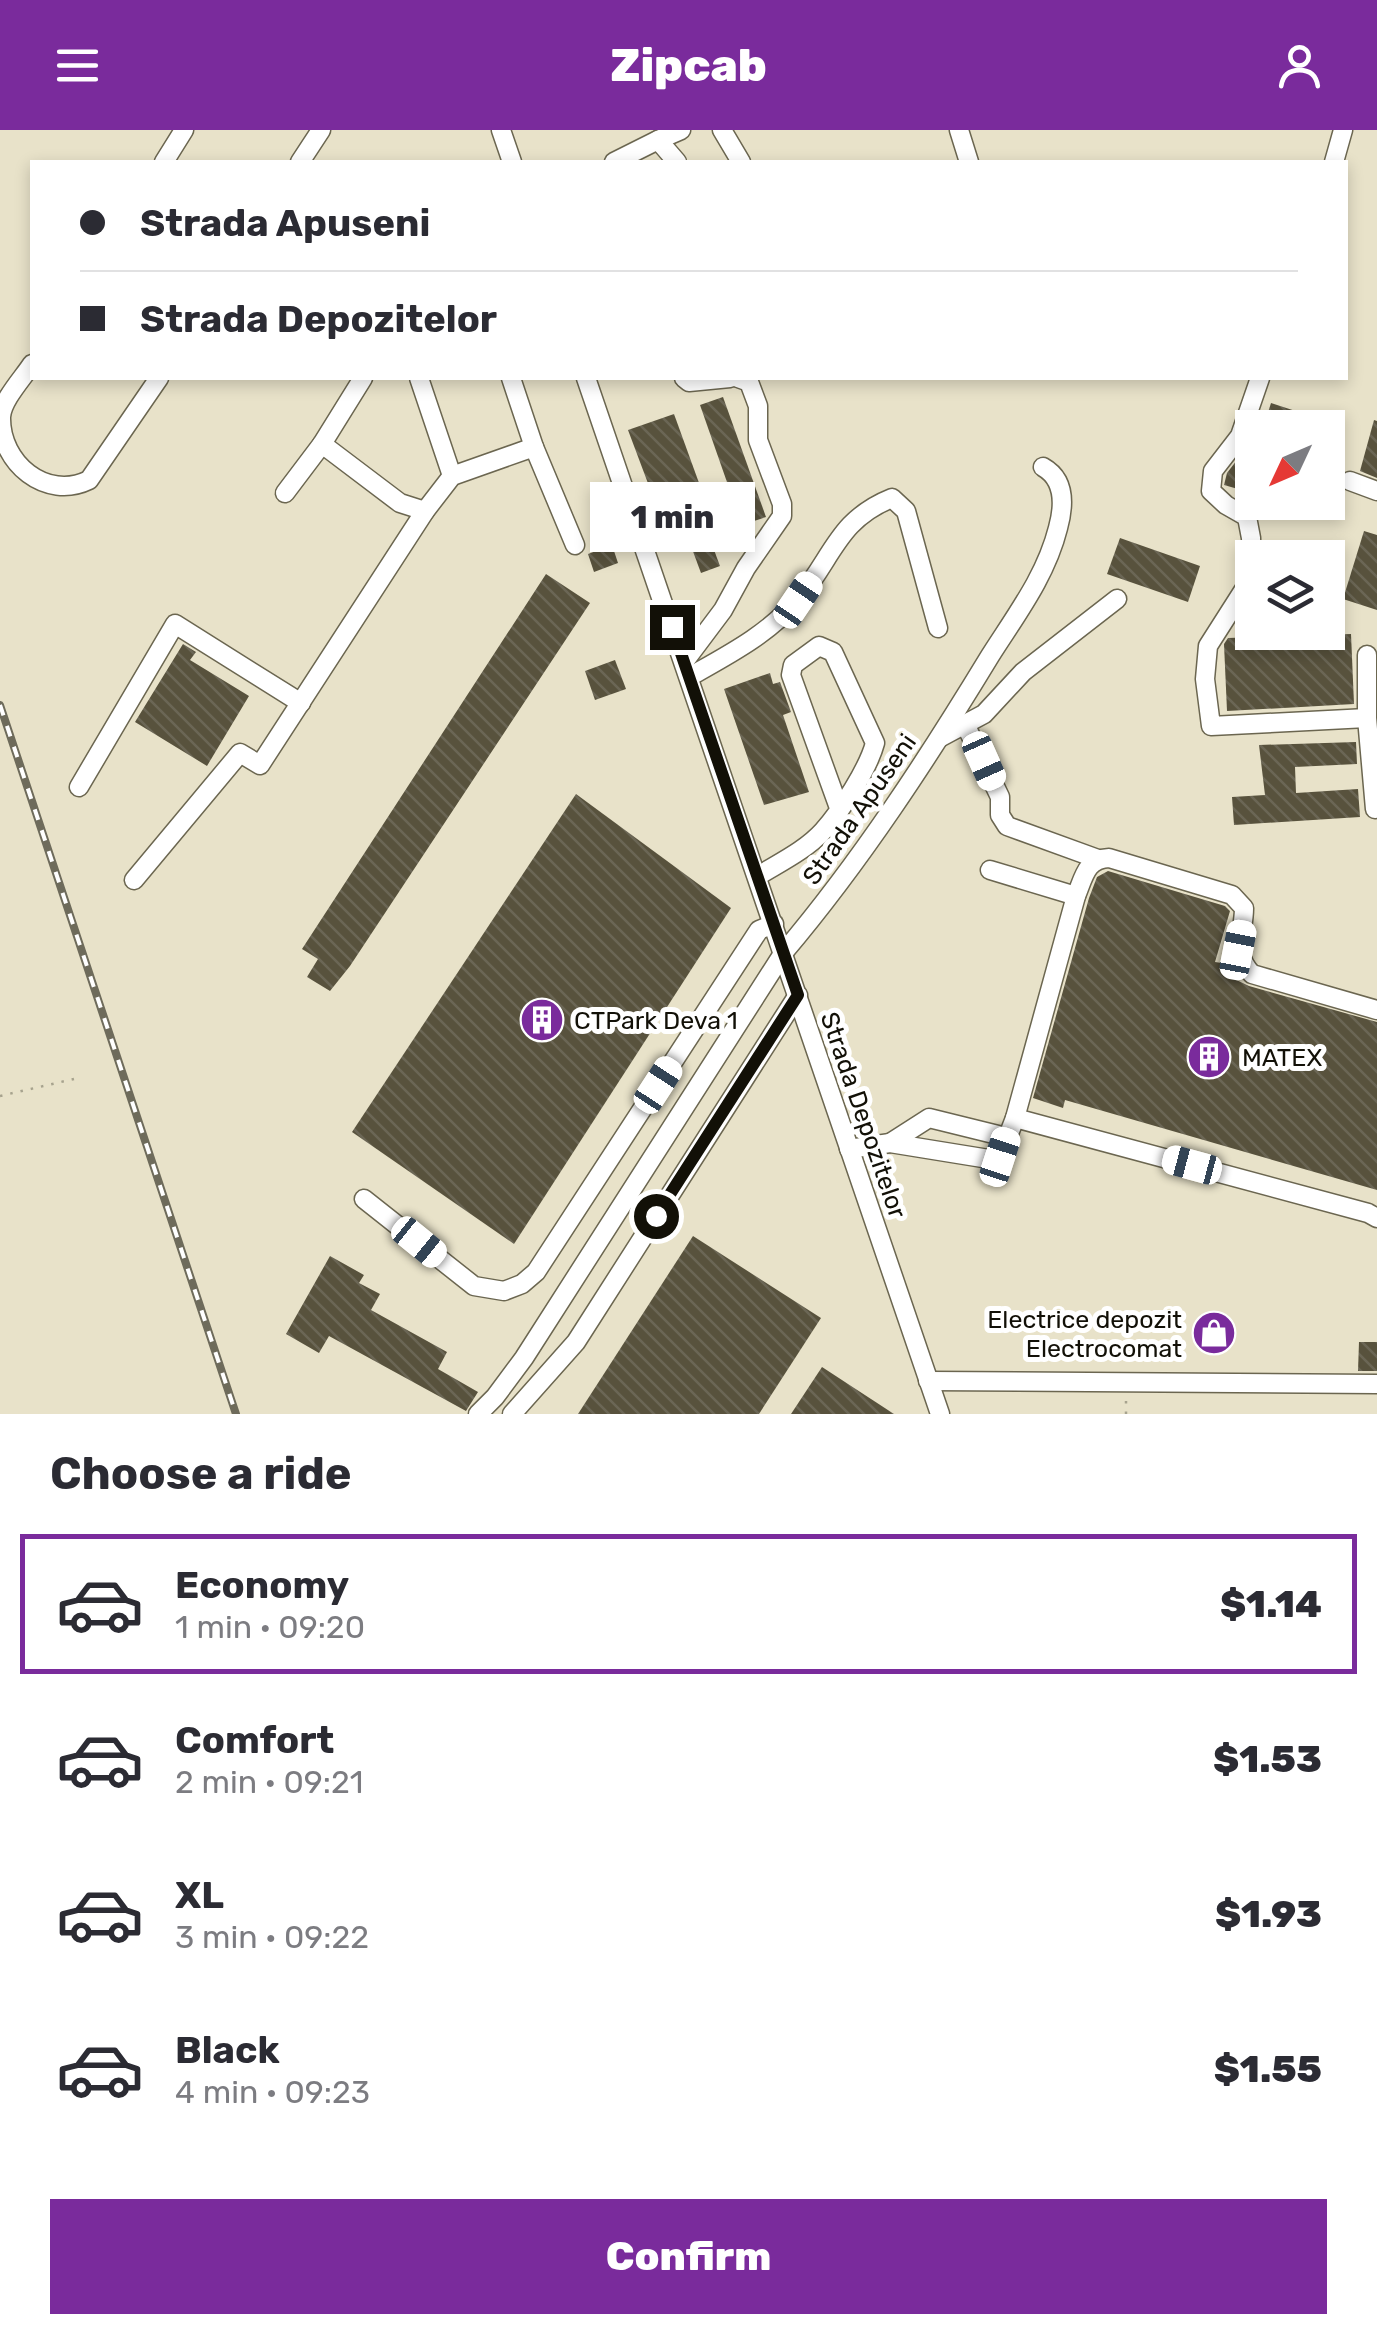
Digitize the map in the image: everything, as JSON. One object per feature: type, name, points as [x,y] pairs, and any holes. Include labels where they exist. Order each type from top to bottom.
[{"type":"street","points":[[165,160],[184,130]]},
{"type":"street","points":[[301,160],[321,130]]},
{"type":"street","points":[[501,130],[511,160]]},
{"type":"street","points":[[618,160],[681,130]]},
{"type":"street","points":[[722,130],[740,160]]},
{"type":"street","points":[[958,130],[968,160]]},
{"type":"street","points":[[1334,160],[1342,130]]},
{"type":"street","points":[[658,140],[675,160]]},
{"type":"street","points":[[30,367],[1,412],[4,443],[19,468],[58,487],[72,488],[89,480],[158,380]]},
{"type":"street","points":[[284,493],[322,444],[362,380]]},
{"type":"street","points":[[420,380],[452,476]]},
{"type":"street","points":[[513,380],[534,447],[575,545]]},
{"type":"street","name":"Strada Depozitelor","points":[[589,380],[940,1414]]},
{"type":"street","points":[[687,670],[746,568],[782,516],[782,504],[758,440],[758,406],[749,382],[744,380]]},
{"type":"street","points":[[1259,380],[1240,436],[1213,471],[1210,491],[1247,517],[1252,577],[1208,646],[1205,680],[1211,726],[1367,718]]},
{"type":"street","points":[[322,444],[400,503],[425,510]]},
{"type":"street","points":[[134,880],[240,754],[260,765],[425,510],[452,476],[534,447]]},
{"type":"street","name":"Strada Apuseni","points":[[478,1414],[524,1358],[784,952],[816,914],[940,737],[1035,587],[1051,550],[1062,499],[1057,479],[1042,468]]},
{"type":"street","points":[[1350,481],[1377,491]]},
{"type":"street","points":[[687,670],[748,644],[780,618],[798,600],[855,518],[892,498],[906,511],[938,628]]},
{"type":"street","points":[[940,737],[984,714],[1024,672],[1117,599]]},
{"type":"street","points":[[79,787],[175,624],[301,703]]},
{"type":"street","points":[[758,876],[822,832],[838,808],[872,757],[875,743],[832,652],[819,646],[792,664],[791,675],[838,808]]},
{"type":"street","points":[[1367,655],[1367,718],[1375,809]]},
{"type":"street","points":[[966,726],[1000,796],[1000,816],[1007,826],[1098,859],[1110,858],[1232,895],[1240,900],[1245,913],[1238,950],[1252,974],[1377,1010]]},
{"type":"street","points":[[849,1148],[890,1143],[995,1160],[1000,1157],[1015,1118],[1076,896],[1087,866],[1098,859]]},
{"type":"street","points":[[990,870],[1076,896]]},
{"type":"street","points":[[364,1199],[474,1286],[504,1291],[522,1284],[536,1272],[759,930],[774,924]]},
{"type":"street","points":[[512,1414],[576,1342],[798,995]]},
{"type":"street","points":[[890,1143],[929,1118],[1006,1137]]},
{"type":"street","points":[[1015,1118],[1377,1218]]},
{"type":"street","points":[[928,1380],[1377,1384]]},
{"type":"path","points":[[0,1096],[74,1079]]},
{"type":"building","points":[[723,397],[766,517],[742,525],[700,405]]},
{"type":"building","points":[[1271,403],[1292,410],[1269,410]]},
{"type":"building","points":[[674,414],[703,494],[658,510],[628,430]]},
{"type":"building","points":[[1374,420],[1377,421],[1377,478],[1360,471]]},
{"type":"building","points":[[1235,463],[1235,488],[1224,485]]},
{"type":"building","points":[[704,523],[720,566],[701,573],[685,530]]},
{"type":"building","points":[[1364,531],[1377,535],[1377,610],[1345,600]]},
{"type":"building","points":[[1120,538],[1200,566],[1188,602],[1107,574]]},
{"type":"building","points":[[612,545],[618,563],[594,572],[588,554]]},
{"type":"building","points":[[546,574],[590,603],[330,991],[307,977],[318,959],[302,949]]},
{"type":"building","points":[[1345,634],[1351,634],[1354,704],[1227,711],[1224,644],[1228,638],[1235,638],[1235,650],[1345,650]]},
{"type":"building","points":[[183,644],[196,652],[190,660],[249,696],[207,766],[135,722]]},
{"type":"building","points":[[615,660],[626,689],[595,700],[585,671]]},
{"type":"building","points":[[770,673],[773,684],[780,682],[791,712],[783,715],[809,792],[764,805],[724,689]]},
{"type":"building","points":[[1356,742],[1357,764],[1295,767],[1296,793],[1358,789],[1360,817],[1234,825],[1232,797],[1265,795],[1259,745]]},
{"type":"building","name":"CTPark Deva 1","points":[[576,794],[731,908],[514,1244],[352,1132]]},
{"type":"building","name":"MATEX","points":[[1108,871],[1225,906],[1230,911],[1215,962],[1228,964],[1226,975],[1249,986],[1377,1022],[1377,1190],[1065,1100],[1063,1108],[1033,1098],[1089,898],[1097,877]]},
{"type":"building","points":[[693,1236],[821,1318],[759,1414],[578,1414]]},
{"type":"building","points":[[330,1256],[364,1275],[359,1283],[380,1294],[371,1310],[447,1352],[438,1369],[478,1392],[466,1411],[329,1336],[319,1353],[286,1334]]},
{"type":"building","points":[[1359,1342],[1377,1342],[1377,1371],[1358,1371]]},
{"type":"building","points":[[822,1367],[894,1414],[791,1414]]},
{"type":"railway","points":[[0,705],[236,1414]]},
{"type":"place","name":"CTPark Deva 1","points":[[542,1020]]},
{"type":"place","name":"MATEX","points":[[1209,1057]]},
{"type":"place","name":"Electrice depozit Electrocomat","points":[[1214,1333]]},
{"type":"route","points":[[656,1216],[798,995],[672,627]]}]
